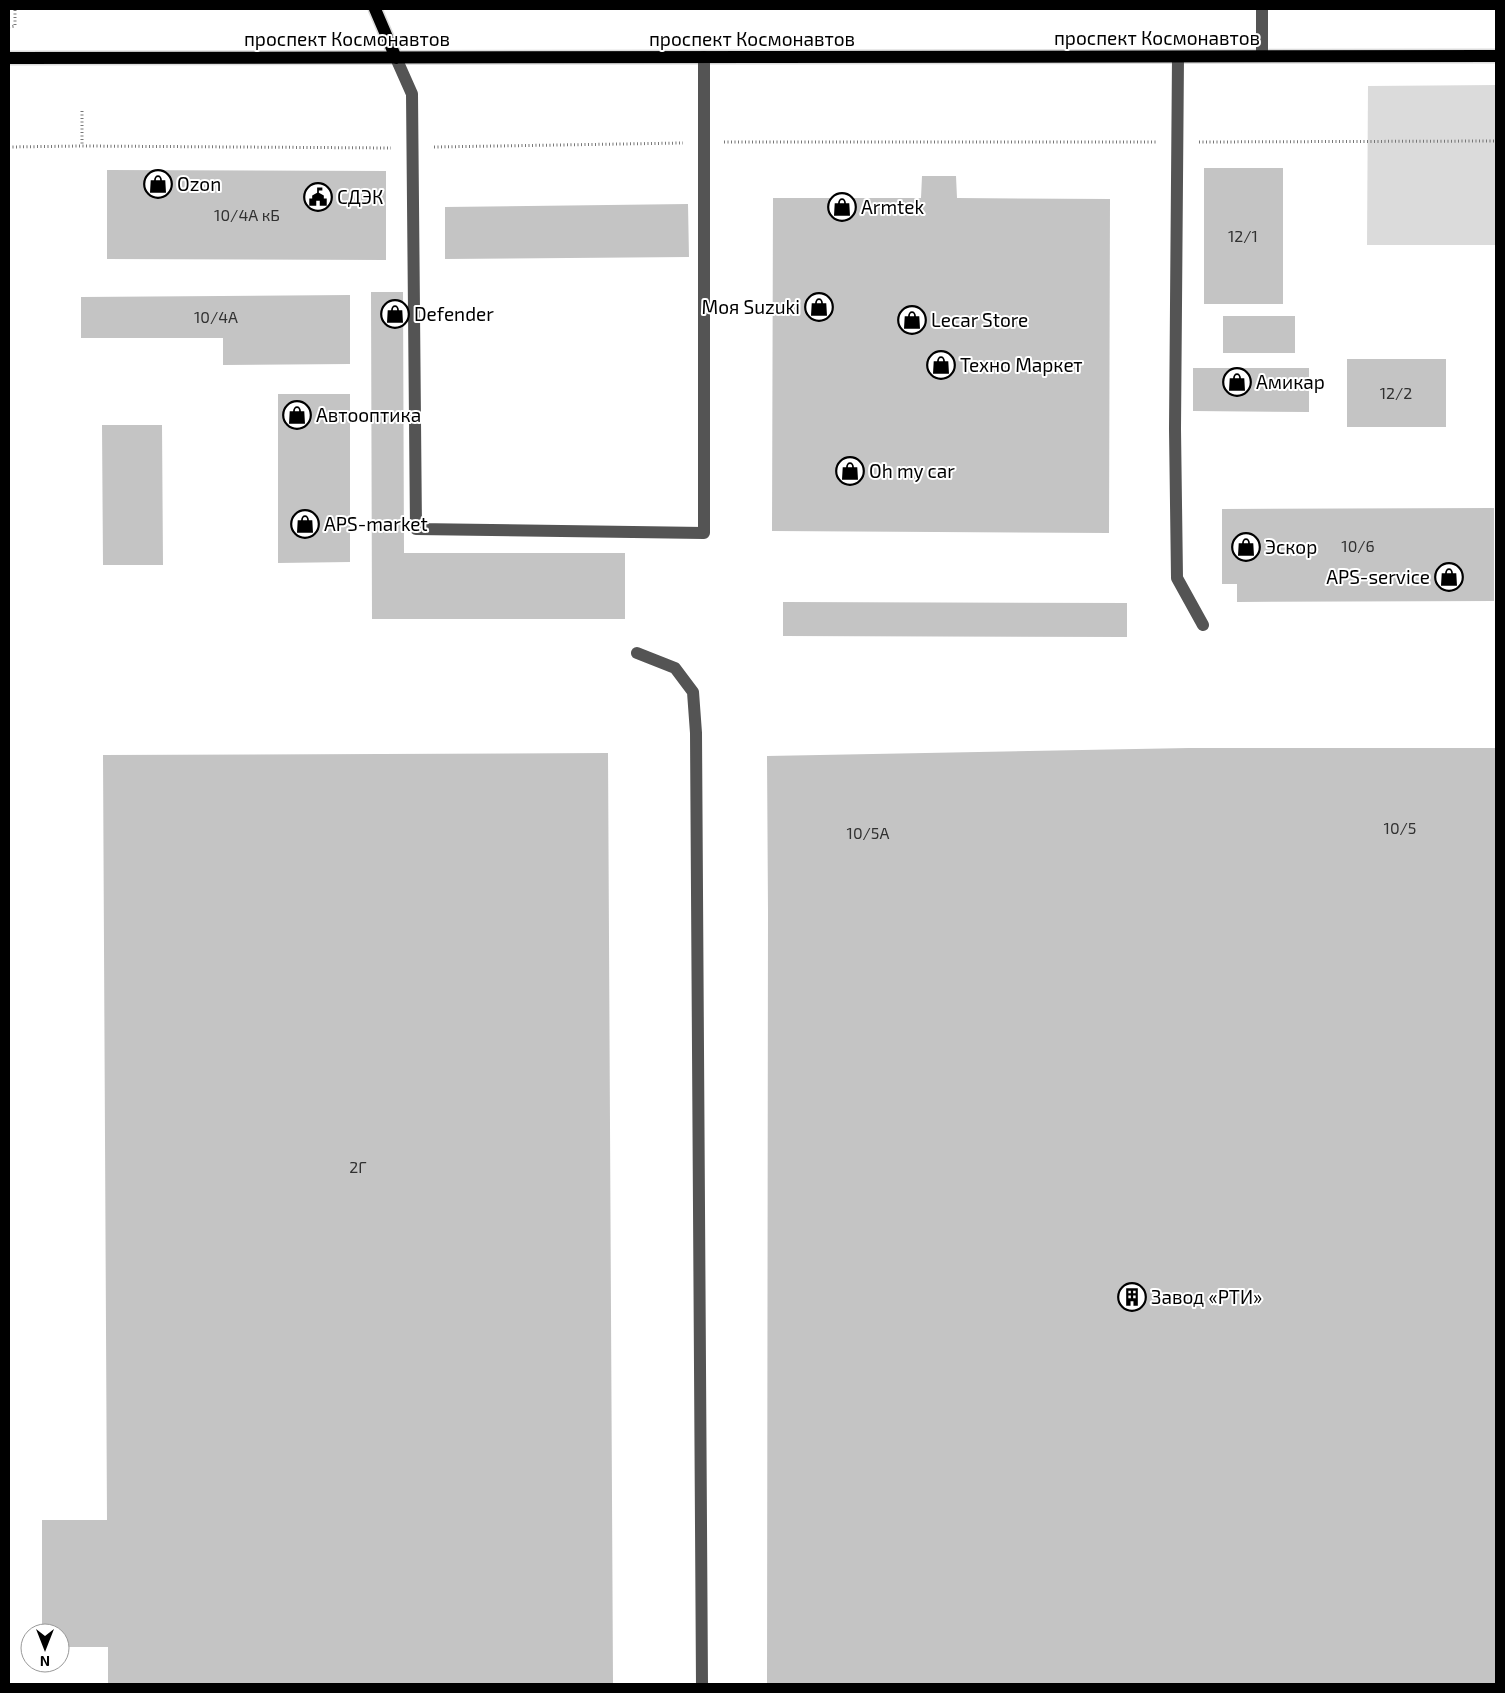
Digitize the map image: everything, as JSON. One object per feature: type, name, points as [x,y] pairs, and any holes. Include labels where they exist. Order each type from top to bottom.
[{"type":"main road","points":[[375,9],[396,58]]},
{"type":"main road","name":"проспект Космонавтов","points":[[9,58],[1496,56]]},
{"type":"street","points":[[1262,9],[1262,56]]},
{"type":"street","points":[[396,58],[412,94],[416,529],[704,533],[704,57]]},
{"type":"street","points":[[1178,57],[1175,429],[1177,578],[1203,625]]},
{"type":"street","points":[[637,653],[675,668],[680,674],[693,692],[696,733],[702,1684]]},
{"type":"path","points":[[9,26],[15,26],[16,9]]},
{"type":"path","points":[[82,111],[82,146]]},
{"type":"path","points":[[9,147],[412,148],[704,142],[1496,141]]},
{"type":"shaded area","points":[[1496,85],[1496,245],[1367,245],[1368,86]]},
{"type":"building","points":[[1204,168],[1283,168],[1283,304],[1204,304]]},
{"type":"building","points":[[107,170],[386,171],[386,260],[107,259]]},
{"type":"building","name":"Техно Маркет","points":[[922,176],[956,176],[957,198],[1110,199],[1109,533],[772,531],[773,198],[921,198]]},
{"type":"building","points":[[688,204],[689,257],[445,259],[445,207]]},
{"type":"building","points":[[371,292],[403,292],[404,553],[625,553],[625,619],[372,619]]},
{"type":"building","points":[[350,295],[350,364],[223,365],[223,338],[81,338],[81,297]]},
{"type":"building","points":[[1223,316],[1295,316],[1295,353],[1223,353]]},
{"type":"building","points":[[1347,359],[1446,359],[1446,427],[1347,427]]},
{"type":"building","points":[[1193,368],[1309,368],[1309,412],[1193,411]]},
{"type":"building","points":[[278,394],[350,394],[350,562],[278,563]]},
{"type":"building","points":[[102,425],[162,425],[163,565],[103,565]]},
{"type":"building","points":[[1494,508],[1494,601],[1237,602],[1237,584],[1222,584],[1222,509]]},
{"type":"building","points":[[783,602],[1127,603],[1127,637],[783,636]]},
{"type":"building","name":"Завод «РТИ»","points":[[1189,748],[1496,748],[1496,1684],[767,1684],[767,756]]},
{"type":"building","points":[[608,753],[613,1684],[108,1684],[108,1647],[70,1647],[70,1623],[42,1623],[42,1520],[107,1520],[103,755]]},
{"type":"tram line","points":[[9,9],[725,9]]},
{"type":"place","name":"Ozon","points":[[158,184]]},
{"type":"place","name":"СДЭК","points":[[318,197]]},
{"type":"place","name":"Armtek","points":[[842,207]]},
{"type":"place","name":"Моя Suzuki","points":[[819,307]]},
{"type":"place","name":"Defender","points":[[395,314]]},
{"type":"place","name":"Lecar Store","points":[[912,320]]},
{"type":"place","name":"Техно Маркет","points":[[941,365]]},
{"type":"place","name":"Амикар","points":[[1237,382]]},
{"type":"place","name":"Автооптика","points":[[297,415]]},
{"type":"place","name":"Oh my car","points":[[850,471]]},
{"type":"place","name":"АPS-market","points":[[305,524]]},
{"type":"place","name":"Эскор","points":[[1246,547]]},
{"type":"place","name":"APS-service","points":[[1449,577]]},
{"type":"place","name":"Завод «РТИ»","points":[[1132,1297]]}]
